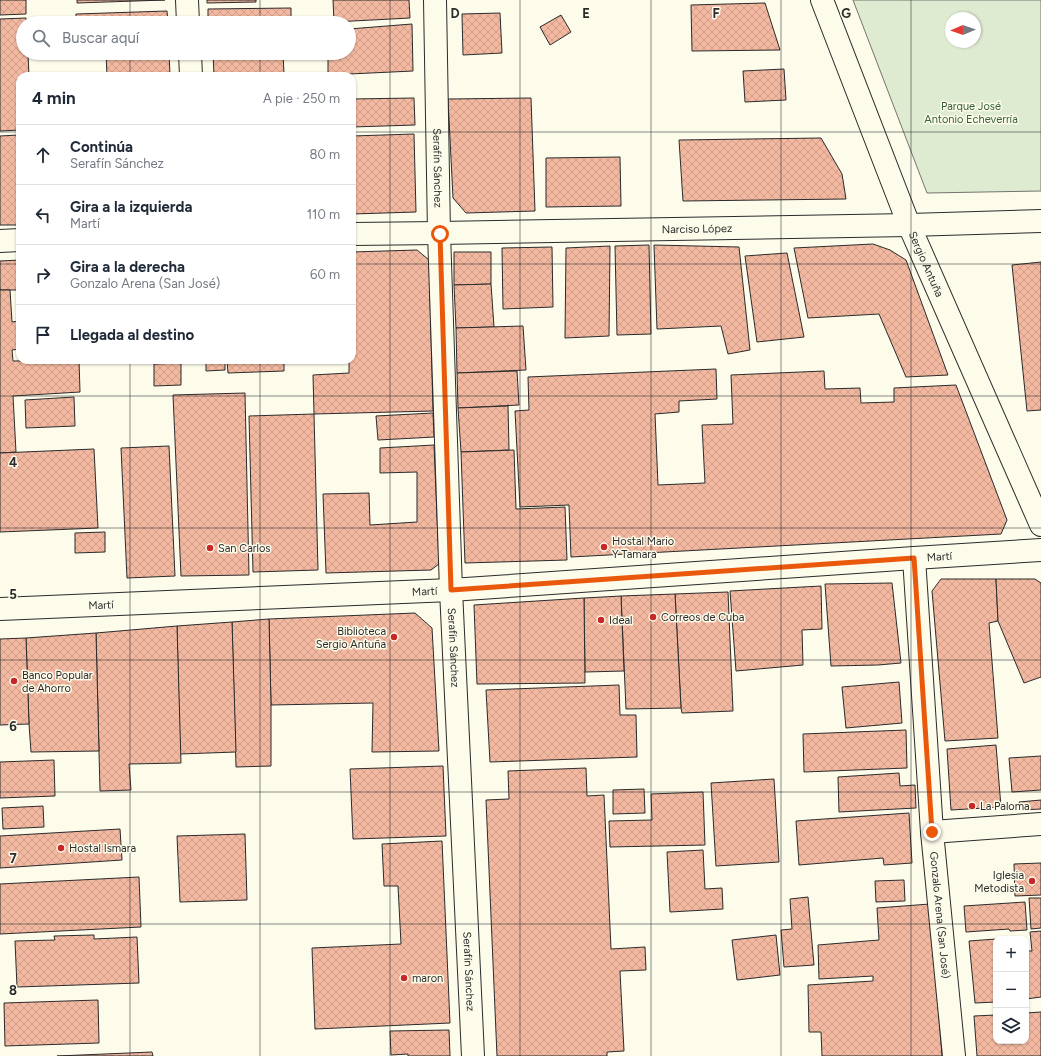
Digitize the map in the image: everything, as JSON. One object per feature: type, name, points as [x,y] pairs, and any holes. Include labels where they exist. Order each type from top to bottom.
[{"type":"street","points":[[187,0],[188,16]]},
{"type":"street","name":"Serafín Sánchez","points":[[435,0],[440,234],[451,590],[473,1056]]},
{"type":"street","name":"Sergio Antuña","points":[[822,0],[909,225],[1041,525]]},
{"type":"street","points":[[190,60],[191,72]]},
{"type":"street","name":"Narciso López","points":[[356,234],[440,234],[1041,221]]},
{"type":"street","points":[[0,241],[16,240]]},
{"type":"street","name":"Martí","points":[[0,609],[451,590],[1041,550]]},
{"type":"street","name":"Gonzalo Arena (San José)","points":[[914,558],[932,832],[954,1056]]},
{"type":"street","points":[[932,832],[1041,824]]},
{"type":"green space","name":"Parque José Antonio Echeverría","points":[[853,0],[1041,0],[1041,191],[927,193]]},
{"type":"building","points":[[0,0],[26,0],[26,14],[0,15]]},
{"type":"building","points":[[77,0],[165,0],[77,3]]},
{"type":"building","points":[[207,0],[256,0],[256,2],[207,3]]},
{"type":"building","points":[[333,0],[409,0],[410,18],[356,21],[356,16],[334,16]]},
{"type":"building","points":[[765,3],[780,50],[692,51],[691,5]]},
{"type":"building","points":[[291,8],[291,16],[208,16],[208,9]]},
{"type":"building","points":[[167,11],[167,16],[76,16],[76,14]]},
{"type":"building","points":[[500,13],[502,53],[463,55],[462,14]]},
{"type":"building","points":[[561,15],[571,32],[550,45],[540,27]]},
{"type":"building","points":[[16,18],[16,60],[28,60],[29,72],[16,72],[16,130],[0,131],[0,19]]},
{"type":"building","points":[[412,24],[413,71],[356,74],[356,72],[328,72],[328,60],[356,60],[356,28]]},
{"type":"building","points":[[106,60],[169,60],[170,72],[107,72]]},
{"type":"building","points":[[213,60],[283,60],[284,72],[214,72]]},
{"type":"building","points":[[784,69],[786,100],[745,102],[743,71]]},
{"type":"building","points":[[414,98],[415,125],[356,127],[356,99]]},
{"type":"building","points":[[531,98],[535,211],[466,213],[453,198],[448,99]]},
{"type":"building","points":[[414,134],[416,212],[356,214],[356,136]]},
{"type":"building","points":[[16,135],[16,225],[0,225],[0,136]]},
{"type":"building","points":[[821,138],[842,174],[846,199],[683,201],[679,140]]},
{"type":"building","points":[[620,157],[621,206],[546,207],[546,158]]},
{"type":"building","points":[[873,244],[890,250],[906,260],[948,375],[906,377],[879,314],[808,318],[794,248]]},
{"type":"building","points":[[649,245],[651,334],[617,335],[615,246]]},
{"type":"building","points":[[654,245],[739,247],[750,350],[728,354],[721,326],[657,329]]},
{"type":"building","points":[[610,246],[609,336],[565,338],[566,248]]},
{"type":"building","points":[[552,247],[553,307],[503,309],[502,248]]},
{"type":"building","points":[[417,250],[429,260],[433,411],[314,414],[313,375],[349,373],[349,364],[356,364],[356,252]]},
{"type":"building","points":[[454,252],[491,252],[491,284],[454,285]]},
{"type":"building","points":[[787,253],[804,337],[757,342],[745,256]]},
{"type":"building","points":[[16,260],[16,290],[0,290],[0,261]]},
{"type":"building","points":[[1041,262],[1041,410],[1027,411],[1012,265]]},
{"type":"building","points":[[491,284],[494,327],[456,328],[454,285]]},
{"type":"building","points":[[0,290],[10,290],[12,322],[16,322],[16,350],[12,350],[13,361],[16,361],[16,364],[79,364],[80,392],[13,396],[16,452],[0,453]]},
{"type":"building","points":[[523,326],[526,370],[457,373],[456,328]]},
{"type":"building","points":[[154,364],[181,364],[181,385],[154,386]]},
{"type":"building","points":[[206,364],[225,364],[225,370],[206,371]]},
{"type":"building","points":[[227,364],[284,364],[284,371],[228,373]]},
{"type":"building","points":[[716,369],[717,399],[679,401],[679,412],[655,414],[658,485],[705,483],[702,425],[733,424],[731,375],[824,371],[825,389],[860,388],[861,403],[894,402],[894,388],[956,385],[1007,520],[1001,534],[571,557],[569,505],[520,507],[515,411],[529,410],[528,377]]},
{"type":"building","points":[[517,371],[519,405],[458,408],[457,373]]},
{"type":"building","points":[[245,393],[249,575],[181,576],[173,395]]},
{"type":"building","points":[[74,397],[75,426],[26,428],[25,400]]},
{"type":"building","points":[[508,406],[509,450],[461,452],[458,408]]},
{"type":"building","points":[[433,413],[434,437],[378,440],[376,416]]},
{"type":"building","points":[[314,414],[318,570],[253,572],[249,416]]},
{"type":"building","points":[[434,445],[439,564],[431,570],[326,573],[323,494],[369,493],[370,525],[417,522],[417,472],[380,473],[380,448]]},
{"type":"building","points":[[169,446],[175,576],[127,578],[121,448]]},
{"type":"building","points":[[94,449],[98,528],[0,532],[0,453]]},
{"type":"building","points":[[514,450],[516,509],[565,507],[567,560],[465,563],[461,452]]},
{"type":"building","points":[[105,532],[105,552],[75,553],[75,533]]},
{"type":"building","points":[[941,579],[996,579],[998,621],[989,623],[998,738],[945,741],[932,591]]},
{"type":"building","points":[[996,579],[1035,579],[1041,583],[1041,677],[1024,683],[998,621]]},
{"type":"building","points":[[892,583],[901,663],[831,666],[825,584]]},
{"type":"building","points":[[821,586],[822,629],[802,630],[803,665],[736,671],[730,591]]},
{"type":"building","points":[[728,592],[733,711],[682,713],[675,594]]},
{"type":"building","points":[[675,594],[681,708],[626,709],[621,596]]},
{"type":"building","points":[[621,596],[624,671],[585,672],[584,598]]},
{"type":"building","points":[[584,598],[585,683],[477,684],[474,605]]},
{"type":"building","points":[[415,613],[432,628],[439,751],[372,752],[373,703],[271,705],[269,619]]},
{"type":"building","points":[[269,619],[271,766],[236,767],[232,622]]},
{"type":"building","points":[[232,622],[236,752],[180,754],[177,626]]},
{"type":"building","points":[[177,626],[181,763],[129,764],[131,790],[100,791],[96,633]]},
{"type":"building","points":[[96,633],[99,751],[31,752],[26,638]]},
{"type":"building","name":"Banco Popular de Ahorro","points":[[26,638],[29,724],[0,725],[0,639]]},
{"type":"building","points":[[899,682],[902,723],[846,728],[842,687]]},
{"type":"building","points":[[619,685],[620,715],[636,715],[637,757],[490,762],[486,690]]},
{"type":"building","points":[[906,730],[907,768],[804,772],[803,734]]},
{"type":"building","points":[[996,745],[1001,807],[951,810],[947,749]]},
{"type":"building","points":[[1041,756],[1041,790],[1012,792],[1009,758]]},
{"type":"building","points":[[54,760],[55,796],[0,798],[0,762]]},
{"type":"building","points":[[443,766],[446,836],[353,839],[350,769]]},
{"type":"building","points":[[586,768],[587,796],[604,795],[611,949],[645,947],[646,970],[620,971],[624,1051],[607,1052],[607,1056],[497,1056],[486,800],[509,799],[508,771]]},
{"type":"building","points":[[899,773],[900,786],[915,785],[916,808],[839,812],[838,777]]},
{"type":"building","points":[[774,779],[779,862],[716,866],[711,783]]},
{"type":"building","points":[[644,789],[645,813],[613,814],[613,790]]},
{"type":"building","points":[[703,792],[705,845],[610,847],[609,821],[652,820],[651,794]]},
{"type":"building","points":[[1041,800],[1041,809],[1020,810],[1019,802]]},
{"type":"building","points":[[43,806],[44,827],[3,829],[2,808]]},
{"type":"building","points":[[909,813],[912,863],[884,865],[883,858],[799,865],[796,821]]},
{"type":"building","name":"Hostal Ismara","points":[[120,829],[122,860],[0,868],[0,836]]},
{"type":"building","points":[[245,834],[247,900],[180,902],[177,836]]},
{"type":"building","points":[[442,841],[450,1023],[315,1029],[312,948],[401,944],[398,886],[384,886],[382,844]]},
{"type":"building","points":[[703,850],[705,889],[722,888],[723,909],[670,912],[667,852]]},
{"type":"building","points":[[1041,863],[1041,895],[1015,896],[1014,864]]},
{"type":"building","points":[[139,877],[141,927],[0,934],[0,884]]},
{"type":"building","points":[[904,880],[905,901],[876,902],[875,881]]},
{"type":"building","points":[[808,897],[814,965],[784,967],[781,930],[792,929],[790,899]]},
{"type":"building","points":[[1029,898],[1041,898],[1041,928],[1031,929]]},
{"type":"building","points":[[1025,902],[1027,930],[1010,931],[1009,929],[966,932],[964,906]]},
{"type":"building","points":[[930,904],[942,1056],[822,1056],[821,1032],[809,1032],[808,985],[873,981],[873,976],[819,979],[818,945],[879,940],[877,908]]},
{"type":"building","points":[[1041,931],[1041,997],[1029,999],[1029,951],[1032,951],[1030,932]]},
{"type":"building","points":[[94,935],[94,939],[137,937],[139,983],[17,987],[15,941],[55,940],[54,936]]},
{"type":"building","points":[[776,935],[780,975],[737,980],[732,940]]},
{"type":"building","points":[[993,939],[993,1002],[975,1003],[969,941]]},
{"type":"building","points":[[98,1000],[99,1043],[5,1046],[4,1003]]},
{"type":"building","points":[[1041,1012],[1041,1056],[977,1056],[974,1016],[993,1015],[993,1044],[1029,1044],[1029,1013]]},
{"type":"building","points":[[449,1030],[450,1056],[408,1056],[408,1054],[391,1055],[390,1031]]},
{"type":"building","points":[[152,1052],[153,1056],[57,1056]]},
{"type":"place","name":"Hostal Mario Y Tamara","points":[[604,547]]},
{"type":"place","name":"San Carlos","points":[[210,548]]},
{"type":"place","name":"Correos de Cuba","points":[[653,617]]},
{"type":"place","name":"Ideal","points":[[601,620]]},
{"type":"place","name":"Biblioteca Sergio Antuña","points":[[394,637]]},
{"type":"place","name":"Banco Popular de Ahorro","points":[[14,681]]},
{"type":"place","name":"La Paloma","points":[[972,806]]},
{"type":"place","name":"Hostal Ismara","points":[[61,848]]},
{"type":"place","name":"Iglesia Metodista","points":[[1032,881]]},
{"type":"place","name":"maron","points":[[404,978]]},
{"type":"route","points":[[440,234],[451,590],[914,558],[932,832]]}]
